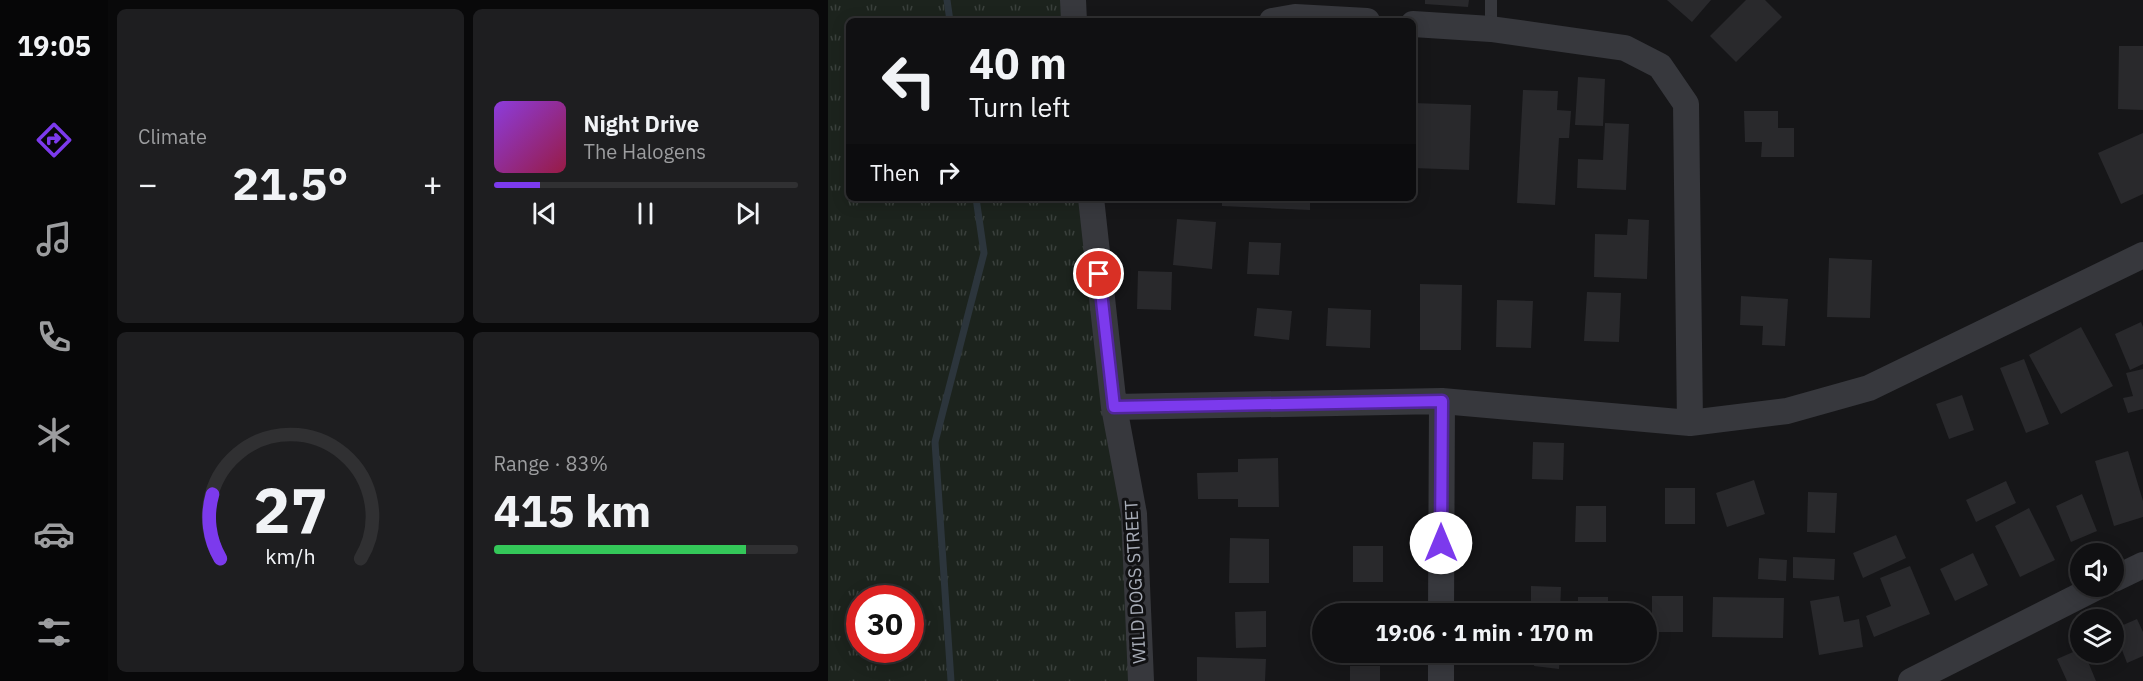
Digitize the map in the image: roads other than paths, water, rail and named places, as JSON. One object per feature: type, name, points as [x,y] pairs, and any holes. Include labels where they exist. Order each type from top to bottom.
[{"type":"street","points":[[1073,0],[1074,18]]},
{"type":"street","points":[[1286,18],[1295,16],[1324,18]]},
{"type":"street","points":[[1416,24],[1491,29],[1625,48],[1660,66],[1686,104],[1690,423]]},
{"type":"street","name":"WILD DOGS STREET","points":[[1091,201],[1114,407],[1134,514],[1141,681]]},
{"type":"street","points":[[1114,407],[1442,401],[1690,423],[1787,411],[1869,388],[2143,255]]},
{"type":"street","points":[[1441,603],[1442,401]]},
{"type":"street","points":[[2124,574],[2143,565]]},
{"type":"street","points":[[1911,681],[2077,597]]},
{"type":"street","points":[[1441,663],[1441,681]]},
{"type":"lane","points":[[1491,0],[1491,29]]},
{"type":"waterway","points":[[947,0],[950,18]]},
{"type":"waterway","points":[[951,681],[935,442],[984,253],[976,201]]}]
